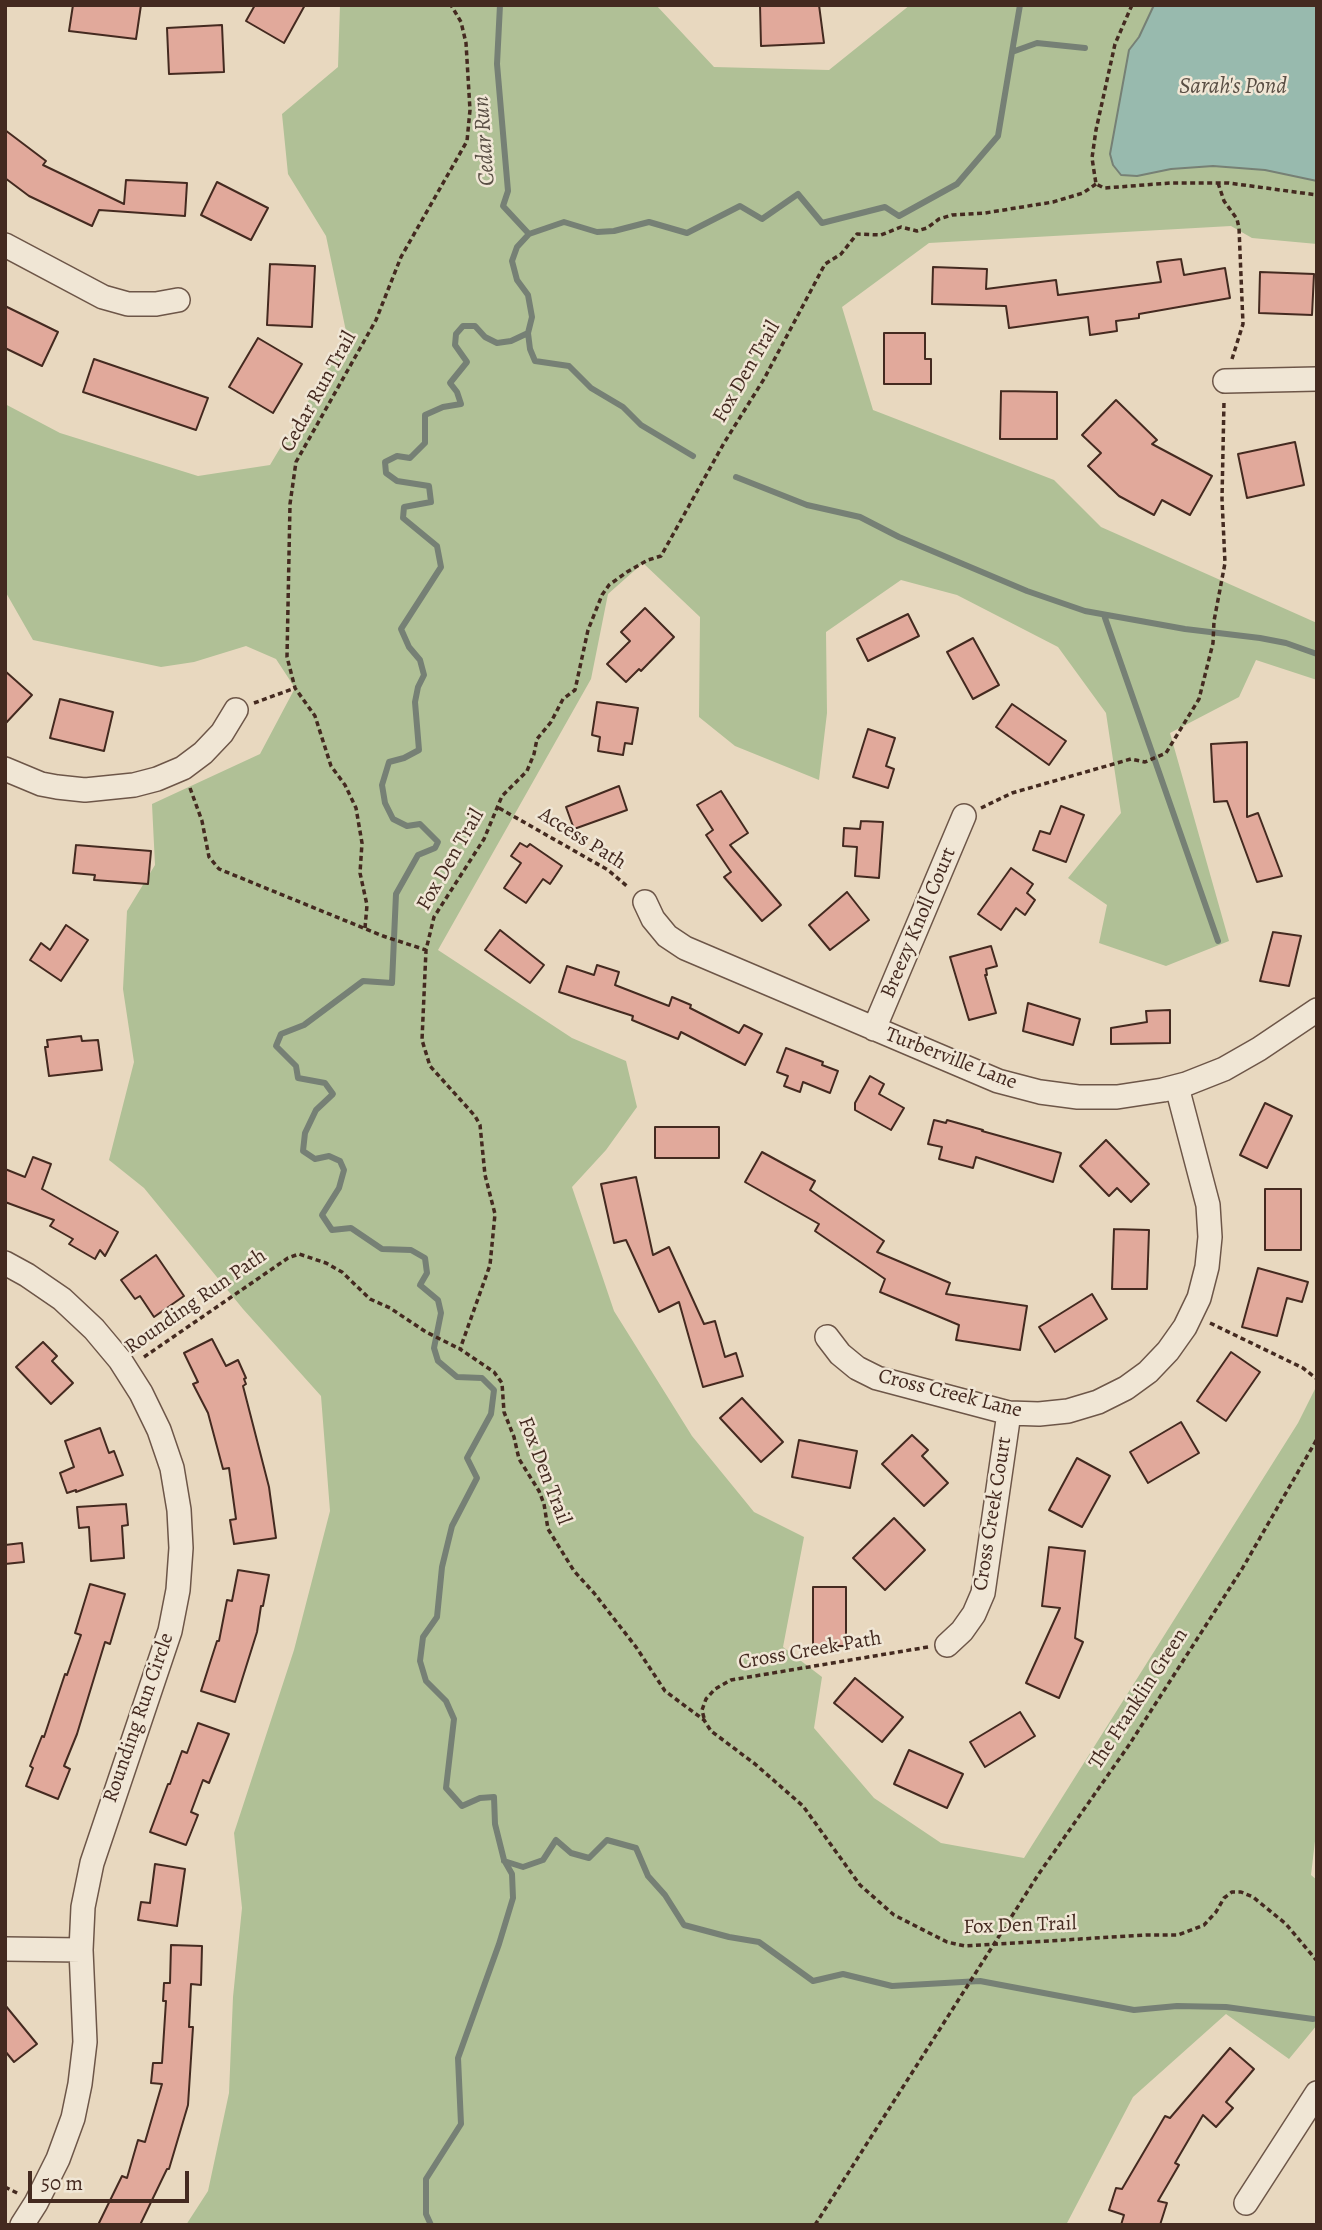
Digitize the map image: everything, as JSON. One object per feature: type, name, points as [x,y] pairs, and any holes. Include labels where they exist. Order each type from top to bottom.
[{"type":"street","points":[[5,245],[103,298],[128,304],[156,304],[178,300]]},
{"type":"street","points":[[1225,382],[1317,379]]},
{"type":"street","points":[[5,769],[41,784],[85,790],[134,785],[183,768],[210,747],[236,710]]},
{"type":"street","name":"Breezy Knoll Court","points":[[874,1029],[964,816]]},
{"type":"street","name":"Turberville Lane","points":[[645,902],[653,919],[667,936],[685,948],[998,1081],[1040,1092],[1078,1097],[1117,1097],[1177,1087],[1224,1069],[1317,1010]]},
{"type":"street","name":"Cross Creek Lane","points":[[827,1337],[848,1361],[877,1378],[1009,1413],[1039,1415],[1068,1411],[1098,1402],[1126,1388],[1148,1372],[1168,1351],[1185,1327],[1199,1298],[1208,1267],[1208,1205],[1177,1087]]},
{"type":"street","name":"Rounding Run Circle","points":[[5,1263],[62,1299],[94,1329],[141,1393],[159,1430],[172,1468],[179,1510],[181,1549],[178,1590],[170,1631],[92,1863],[83,1907],[81,1950],[85,2042],[80,2084],[58,2159],[22,2225]]},
{"type":"street","name":"Cross Creek Court","points":[[947,1645],[962,1631],[974,1614],[983,1593],[1009,1413]]},
{"type":"street","points":[[5,1949],[81,1950]]},
{"type":"street","points":[[1246,2203],[1317,2093]]},
{"type":"path","name":"Cedar Run Trail","points":[[365,928],[367,905],[360,873],[362,843],[356,808],[345,785],[331,766],[315,716],[295,688],[288,657],[290,504],[296,462],[376,320],[401,257],[467,141],[470,110],[466,43],[461,22],[451,5]]},
{"type":"path","points":[[1132,5],[1115,44],[1096,130],[1092,158],[1096,184],[1104,188],[1171,183],[1230,183],[1317,195]]},
{"type":"path","name":"Fox Den Trail","points":[[1096,184],[1083,194],[1053,202],[985,213],[952,215],[917,231],[901,228],[881,234],[857,234],[841,254],[825,264],[764,379],[724,443],[661,556],[627,572],[609,585],[602,596],[588,630],[575,690],[563,699],[551,722],[537,739],[527,771],[502,796],[484,839],[434,918],[426,950],[422,1040],[424,1051],[430,1066],[480,1125],[486,1161],[485,1175],[495,1214],[490,1265],[460,1349],[494,1372],[502,1383],[504,1412],[519,1459],[539,1491],[548,1529],[555,1543],[574,1571],[636,1647],[665,1691],[704,1720],[711,1731],[755,1764],[803,1806],[860,1885],[894,1915],[947,1942],[965,1946],[1146,1935],[1178,1936],[1204,1925],[1224,1898],[1232,1892],[1241,1892],[1253,1897],[1286,1924],[1317,1961]]},
{"type":"path","points":[[964,816],[1012,793],[1131,759],[1145,762],[1166,753],[1199,699],[1213,643],[1214,621]]},
{"type":"path","points":[[236,710],[295,688]]},
{"type":"path","points":[[183,768],[202,821],[209,857],[219,869],[383,936],[426,950]]},
{"type":"path","name":"Access Path","points":[[499,808],[608,870],[645,902]]},
{"type":"path","name":"Rounding Run Path","points":[[126,1370],[288,1258],[299,1254],[326,1263],[342,1272],[370,1299],[460,1349]]},
{"type":"path","points":[[1192,1314],[1303,1368],[1317,1379]]},
{"type":"path","name":"The Franklin Green","points":[[814,2225],[1038,1875],[1129,1745],[1242,1569],[1317,1439]]},
{"type":"path","name":"Cross Creek Path","points":[[704,1720],[702,1710],[706,1699],[715,1689],[731,1680],[947,1645]]},
{"type":"green space","points":[[340,5],[656,5],[714,67],[829,70],[910,5],[1154,5],[1139,37],[1129,50],[1113,165],[1121,175],[1137,176],[1171,169],[1213,166],[1265,170],[1317,181],[1317,244],[1252,238],[1231,226],[929,243],[842,307],[873,410],[1054,480],[1101,527],[1317,623],[1317,680],[1256,660],[1239,697],[1170,733],[1229,941],[1166,966],[1099,943],[1107,905],[1068,878],[1121,813],[1106,713],[1058,647],[957,595],[901,580],[826,632],[827,713],[819,780],[735,746],[699,717],[700,617],[643,563],[608,594],[591,679],[438,950],[572,1038],[626,1061],[637,1107],[606,1150],[572,1187],[614,1311],[692,1436],[754,1512],[804,1537],[783,1647],[822,1677],[814,1728],[874,1798],[941,1843],[1024,1858],[1298,1423],[1317,1385],[1317,1824],[1311,1875],[1317,1880],[1317,2025],[1289,2059],[1226,2014],[1133,2097],[1066,2225],[186,2225],[208,2191],[229,2093],[233,1997],[242,1908],[234,1833],[294,1650],[330,1511],[321,1396],[243,1309],[144,1188],[109,1160],[134,1062],[123,989],[127,911],[155,865],[152,804],[260,754],[295,688],[276,659],[246,646],[194,662],[161,667],[33,640],[5,591],[5,404],[60,433],[198,476],[270,465],[347,336],[326,236],[288,174],[282,114],[338,67]]},
{"type":"water","name":"Sarah's Pond","points":[[1154,5],[1317,5],[1317,181],[1265,170],[1213,166],[1171,169],[1137,176],[1121,175],[1113,165],[1110,154],[1129,50],[1139,37]]},
{"type":"building","points":[[73,5],[141,5],[136,39],[69,31]]},
{"type":"building","points":[[255,5],[305,5],[284,43],[246,21]]},
{"type":"building","points":[[760,5],[819,5],[824,43],[761,46]]},
{"type":"building","points":[[222,25],[224,72],[169,74],[167,28]]},
{"type":"building","points":[[5,130],[46,161],[43,165],[124,204],[126,180],[187,183],[185,216],[99,210],[92,226],[29,196],[5,178]]},
{"type":"building","points":[[217,182],[268,208],[251,240],[201,215]]},
{"type":"building","points":[[1181,259],[1184,275],[1225,268],[1230,298],[1139,314],[1139,318],[1116,321],[1117,331],[1090,335],[1088,317],[1009,328],[1006,306],[932,304],[933,267],[987,269],[986,289],[1056,280],[1058,295],[1161,282],[1157,262]]},
{"type":"building","points":[[270,264],[315,266],[312,327],[267,325]]},
{"type":"building","points":[[1260,272],[1314,274],[1312,315],[1259,313]]},
{"type":"building","points":[[5,306],[58,332],[42,366],[5,348]]},
{"type":"building","points":[[884,333],[925,333],[925,359],[931,359],[931,384],[884,384]]},
{"type":"building","points":[[258,338],[302,364],[273,413],[229,387]]},
{"type":"building","points":[[94,359],[208,398],[196,430],[83,392]]},
{"type":"building","points":[[1001,391],[1057,392],[1057,439],[1000,439]]},
{"type":"building","points":[[1116,400],[1157,440],[1152,444],[1212,476],[1190,515],[1162,500],[1154,515],[1119,496],[1088,466],[1101,453],[1082,435]]},
{"type":"building","points":[[1295,442],[1304,485],[1247,498],[1238,454]]},
{"type":"building","points":[[645,608],[674,637],[641,671],[639,669],[626,682],[607,664],[630,641],[621,632]]},
{"type":"building","points":[[908,614],[919,636],[868,661],[857,639]]},
{"type":"building","points":[[973,638],[999,685],[973,699],[947,652]]},
{"type":"building","points":[[5,671],[32,695],[5,724]]},
{"type":"building","points":[[60,699],[113,712],[104,751],[50,738]]},
{"type":"building","points":[[597,702],[638,708],[632,744],[625,743],[623,755],[598,751],[600,737],[592,735]]},
{"type":"building","points":[[1012,704],[1066,741],[1049,765],[996,727]]},
{"type":"building","points":[[868,729],[895,738],[886,766],[894,769],[888,788],[853,777]]},
{"type":"building","points":[[1247,742],[1247,817],[1258,813],[1282,876],[1257,882],[1227,801],[1214,802],[1211,744]]},
{"type":"building","points":[[619,786],[627,810],[574,829],[566,807]]},
{"type":"building","points":[[721,791],[748,833],[730,845],[781,905],[762,921],[724,877],[731,872],[706,835],[713,830],[697,805]]},
{"type":"building","points":[[1061,806],[1084,815],[1066,862],[1033,850],[1040,831],[1050,834]]},
{"type":"building","points":[[861,821],[883,822],[879,878],[855,876],[857,847],[843,846],[844,828],[860,829]]},
{"type":"building","points":[[520,843],[527,847],[530,844],[562,866],[550,884],[543,879],[526,903],[504,888],[521,863],[511,856]]},
{"type":"building","points":[[76,845],[151,851],[148,884],[94,880],[95,875],[73,873]]},
{"type":"building","points":[[1011,868],[1033,884],[1027,893],[1035,900],[1025,915],[1016,908],[1001,930],[978,914]]},
{"type":"building","points":[[847,892],[869,920],[830,950],[809,925]]},
{"type":"building","points":[[66,925],[88,940],[61,981],[30,960],[41,943],[50,950]]},
{"type":"building","points":[[500,930],[544,965],[530,983],[485,950]]},
{"type":"building","points":[[1273,932],[1301,936],[1289,986],[1260,981]]},
{"type":"building","points":[[991,946],[997,966],[986,969],[985,975],[996,1013],[969,1020],[950,957]]},
{"type":"building","points":[[597,965],[619,972],[615,985],[669,1006],[672,997],[739,1033],[744,1025],[762,1034],[745,1065],[681,1032],[678,1039],[632,1020],[633,1016],[559,992],[567,966],[594,975]]},
{"type":"building","points":[[1028,1003],[1080,1019],[1073,1045],[1023,1031]]},
{"type":"building","points":[[1170,1010],[1170,1043],[1111,1044],[1111,1028],[1147,1022],[1146,1011]]},
{"type":"building","points":[[81,1036],[82,1041],[98,1040],[102,1070],[49,1076],[45,1047],[48,1047],[47,1040]]},
{"type":"building","points":[[786,1048],[823,1062],[822,1065],[838,1071],[830,1093],[803,1082],[800,1092],[784,1086],[788,1076],[777,1072]]},
{"type":"building","points":[[870,1076],[884,1084],[879,1094],[904,1108],[891,1130],[855,1110],[855,1103]]},
{"type":"building","points":[[1265,1103],[1292,1116],[1267,1168],[1240,1155]]},
{"type":"building","points":[[934,1120],[946,1123],[947,1120],[1061,1153],[1053,1182],[976,1157],[973,1168],[939,1159],[942,1147],[928,1144]]},
{"type":"building","points":[[655,1127],[719,1127],[719,1158],[655,1158]]},
{"type":"building","points":[[1106,1140],[1149,1184],[1131,1202],[1117,1188],[1109,1196],[1080,1166]]},
{"type":"building","points":[[762,1152],[815,1181],[810,1190],[884,1241],[877,1252],[950,1283],[946,1294],[1027,1306],[1020,1350],[956,1340],[959,1325],[880,1292],[885,1279],[815,1231],[819,1224],[745,1182]]},
{"type":"building","points":[[33,1157],[51,1164],[42,1189],[118,1232],[105,1256],[100,1250],[95,1259],[69,1244],[73,1239],[50,1226],[54,1220],[5,1202],[5,1169],[25,1177]]},
{"type":"building","points":[[636,1177],[653,1255],[669,1247],[704,1324],[715,1321],[725,1357],[736,1353],[743,1376],[703,1387],[679,1302],[659,1312],[626,1240],[614,1243],[601,1184]]},
{"type":"building","points":[[1265,1189],[1301,1189],[1301,1250],[1265,1250]]},
{"type":"building","points":[[1114,1229],[1149,1230],[1147,1289],[1112,1289]]},
{"type":"building","points":[[156,1255],[184,1296],[154,1317],[140,1296],[135,1299],[121,1280]]},
{"type":"building","points":[[1258,1268],[1308,1282],[1302,1302],[1287,1298],[1277,1336],[1242,1327]]},
{"type":"building","points":[[1092,1294],[1107,1319],[1055,1352],[1039,1327]]},
{"type":"building","points":[[212,1339],[226,1366],[238,1360],[246,1378],[246,1384],[243,1386],[269,1487],[276,1538],[234,1544],[230,1520],[236,1519],[229,1468],[223,1469],[208,1413],[193,1384],[198,1382],[184,1353]]},
{"type":"building","points":[[43,1342],[57,1356],[52,1361],[73,1383],[51,1404],[16,1367]]},
{"type":"building","points":[[1231,1352],[1260,1372],[1226,1421],[1197,1401]]},
{"type":"building","points":[[742,1398],[783,1442],[761,1462],[720,1418]]},
{"type":"building","points":[[1181,1422],[1199,1453],[1148,1483],[1130,1452]]},
{"type":"building","points":[[100,1428],[109,1453],[114,1451],[123,1475],[67,1493],[60,1473],[74,1467],[65,1441]]},
{"type":"building","points":[[912,1435],[928,1450],[922,1456],[948,1483],[924,1506],[882,1464]]},
{"type":"building","points":[[799,1440],[857,1451],[850,1488],[792,1477]]},
{"type":"building","points":[[1077,1458],[1110,1476],[1082,1527],[1049,1510]]},
{"type":"building","points":[[126,1504],[128,1525],[122,1526],[124,1558],[91,1561],[89,1527],[79,1528],[77,1507]]},
{"type":"building","points":[[894,1518],[925,1550],[885,1590],[853,1558]]},
{"type":"building","points":[[22,1543],[24,1562],[5,1564],[5,1545]]},
{"type":"building","points":[[1049,1547],[1085,1551],[1075,1638],[1083,1642],[1059,1698],[1026,1683],[1060,1608],[1042,1606]]},
{"type":"building","points":[[238,1570],[269,1575],[257,1632],[235,1702],[201,1691],[219,1641],[227,1600],[232,1601]]},
{"type":"building","points":[[90,1584],[125,1594],[110,1644],[105,1642],[77,1734],[64,1766],[70,1769],[58,1799],[26,1786],[33,1768],[30,1766],[42,1736],[44,1737],[81,1635],[75,1633]]},
{"type":"building","points":[[813,1587],[846,1587],[846,1646],[813,1646]]},
{"type":"building","points":[[855,1678],[903,1717],[882,1742],[834,1703]]},
{"type":"building","points":[[1020,1712],[1035,1736],[985,1767],[970,1742]]},
{"type":"building","points":[[198,1723],[229,1734],[209,1783],[203,1780],[191,1812],[198,1815],[186,1845],[150,1832],[182,1751],[187,1753]]},
{"type":"building","points":[[909,1750],[963,1774],[947,1808],[894,1784]]},
{"type":"building","points":[[155,1864],[185,1869],[177,1926],[138,1920],[141,1902],[150,1903]]},
{"type":"building","points":[[171,1945],[202,1946],[201,1985],[191,1984],[189,2027],[193,2027],[188,2105],[169,2169],[140,2225],[98,2225],[122,2176],[127,2178],[138,2140],[145,2142],[162,2084],[151,2083],[153,2063],[162,2063],[166,2001],[163,2001],[164,1983],[170,1983]]},
{"type":"building","points":[[5,2005],[37,2044],[14,2062],[5,2051]]},
{"type":"building","points":[[1230,2048],[1254,2069],[1226,2102],[1233,2108],[1216,2127],[1203,2115],[1175,2163],[1179,2165],[1158,2201],[1167,2203],[1160,2225],[1121,2225],[1124,2215],[1109,2210],[1116,2188],[1122,2189],[1165,2116],[1170,2118]]},
{"type":"waterway","name":"Cedar Run","points":[[500,5],[497,64],[508,191],[503,206],[529,234],[564,222],[597,232],[614,231],[649,222],[687,233],[740,206],[762,219],[798,194],[822,223],[885,207],[899,216],[957,184],[998,136],[1012,52],[1037,43],[1085,48]]},
{"type":"waterway","points":[[1012,52],[1020,5]]},
{"type":"waterway","points":[[431,2225],[426,2214],[426,2179],[461,2124],[458,2058],[513,1898],[512,1874],[504,1860],[495,1824],[494,1797],[480,1798],[462,1806],[446,1788],[454,1719],[446,1701],[426,1681],[420,1661],[423,1637],[437,1617],[442,1567],[452,1526],[477,1478],[467,1458],[491,1414],[494,1390],[482,1378],[457,1377],[438,1361],[434,1348],[441,1313],[438,1300],[420,1285],[427,1273],[425,1258],[411,1250],[382,1249],[351,1228],[332,1230],[322,1215],[339,1188],[344,1170],[340,1161],[329,1156],[315,1159],[303,1151],[305,1133],[316,1110],[333,1094],[325,1083],[298,1078],[296,1066],[276,1046],[281,1034],[304,1025],[363,981],[392,983],[396,894],[418,855],[435,848],[438,842],[420,824],[407,826],[393,819],[385,803],[382,785],[389,762],[419,750],[415,702],[424,675],[420,660],[409,647],[401,629],[441,567],[437,546],[403,518],[404,507],[431,502],[429,486],[397,481],[386,473],[385,462],[397,456],[410,458],[425,443],[425,415],[443,407],[461,404],[450,383],[467,362],[455,345],[456,334],[463,326],[475,326],[485,337],[497,343],[511,341],[528,333],[532,317],[528,295],[517,280],[512,261],[517,247],[529,234]]},
{"type":"waterway","points":[[528,333],[535,361],[569,366],[591,388],[623,407],[641,425],[693,456]]},
{"type":"waterway","points":[[736,477],[807,505],[860,517],[899,537],[1027,591],[1085,611],[1185,629],[1260,638],[1286,643],[1317,654]]},
{"type":"waterway","points":[[1104,615],[1218,941]]},
{"type":"waterway","points":[[504,1861],[523,1867],[543,1860],[556,1840],[571,1853],[589,1858],[607,1840],[636,1848],[648,1876],[665,1895],[684,1925],[759,1942],[813,1981],[843,1974],[892,1986],[980,1981],[1134,2010],[1177,2006],[1226,2007],[1313,2019]]}]
